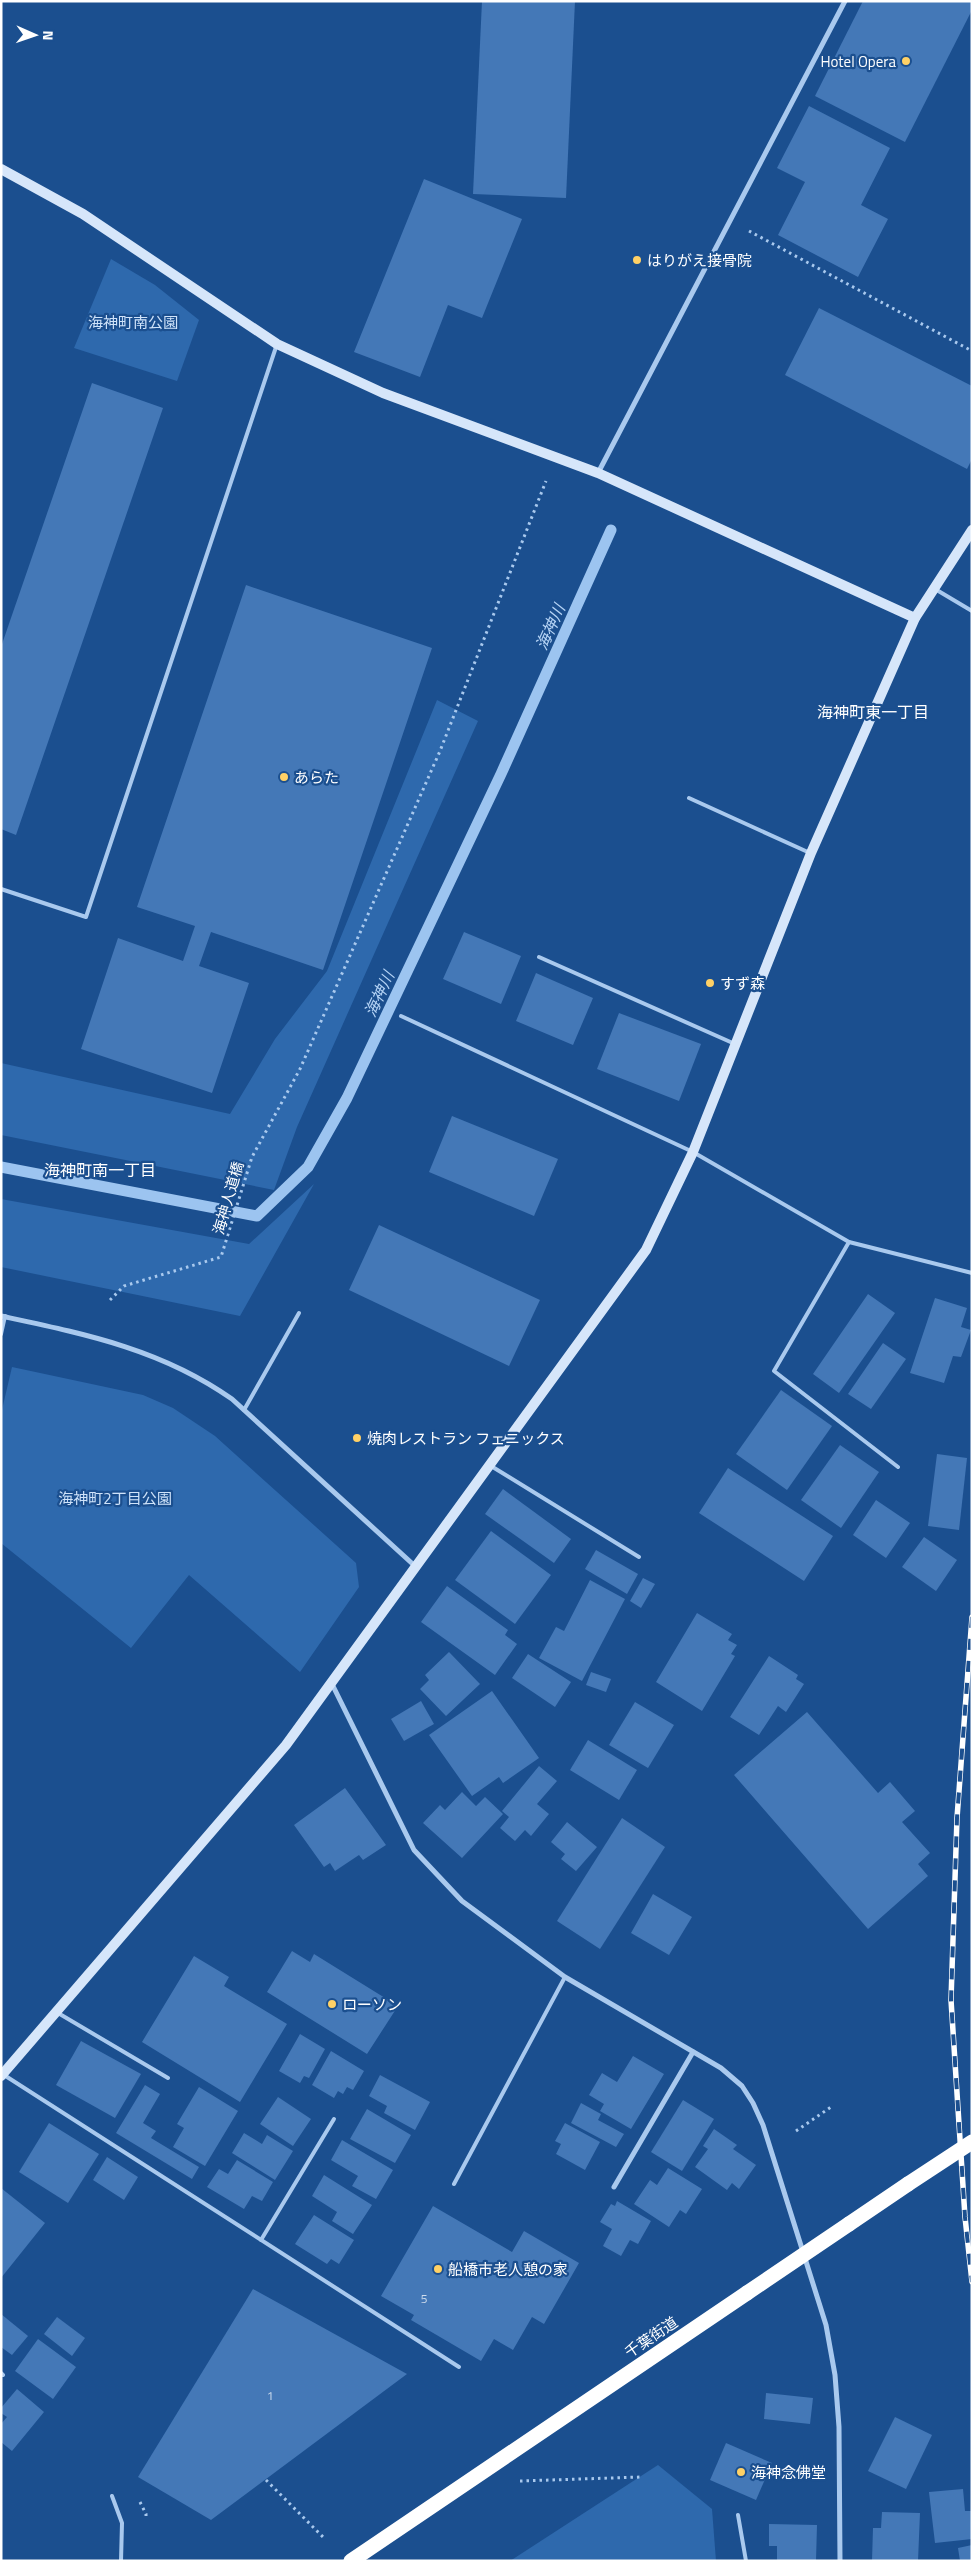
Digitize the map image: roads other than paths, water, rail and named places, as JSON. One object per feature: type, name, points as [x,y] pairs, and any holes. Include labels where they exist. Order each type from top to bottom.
[{"type":"highway","name":"千葉街道","points":[[351,2561],[972,2142]]},
{"type":"street","points":[[598,473],[845,1]]},
{"type":"street","points":[[1,169],[83,214],[277,344],[383,393],[598,473],[915,618]]},
{"type":"street","points":[[2,2075],[58,2013],[286,1745],[646,1250],[693,1152],[811,853],[915,618],[972,530]]},
{"type":"street","points":[[3,1316],[108,1340],[142,1351],[204,1379],[244,1410],[417,1567]]},
{"type":"street","points":[[331,1684],[414,1850],[462,1901],[566,1977],[721,2068],[742,2086],[753,2103],[786,2194],[825,2321],[835,2375],[839,2427],[840,2561]]},
{"type":"street","points":[[614,2187],[693,2052]]},
{"type":"lane","points":[[1,888],[86,917],[277,344]]},
{"type":"lane","points":[[934,589],[972,611]]},
{"type":"lane","points":[[689,798],[811,853]]},
{"type":"lane","points":[[539,957],[735,1044]]},
{"type":"lane","points":[[401,1016],[693,1152],[849,1242],[972,1273]]},
{"type":"lane","points":[[849,1242],[774,1370],[898,1467]]},
{"type":"lane","points":[[244,1410],[300,1313]]},
{"type":"lane","points":[[1,1334],[3,1316]]},
{"type":"lane","points":[[490,1464],[639,1557]]},
{"type":"lane","points":[[454,2184],[566,1977]]},
{"type":"lane","points":[[58,2013],[168,2078]]},
{"type":"lane","points":[[2,2075],[459,2367]]},
{"type":"lane","points":[[261,2240],[334,2119]]},
{"type":"lane","points":[[112,2496],[122,2523],[122,2561]]},
{"type":"lane","points":[[738,2515],[746,2561]]},
{"type":"waterway","name":"海神川","points":[[1,1167],[257,1216],[308,1167],[347,1098],[501,774],[611,530]]},
{"type":"railway","points":[[972,1617],[957,1818],[951,2000],[965,2217],[972,2282]]},
{"type":"place","name":"Hotel Opera","points":[[906,61]]},
{"type":"place","name":"はりがえ接骨院","points":[[637,260]]},
{"type":"place","name":"あらた","points":[[284,777]]},
{"type":"place","name":"すず森","points":[[710,983]]},
{"type":"place","name":"焼肉レストラン フェニックス","points":[[357,1438]]},
{"type":"place","name":"ローソン","points":[[332,2004]]},
{"type":"place","name":"船橋市老人憩の家","points":[[438,2269]]},
{"type":"place","name":"海神念佛堂","points":[[741,2472]]},
{"type":"district","name":"海神町東一丁目","points":[[873,712]]},
{"type":"district","name":"海神町南一丁目","points":[[100,1170]]},
{"type":"park label","name":"海神町南公園","points":[[133,322]]},
{"type":"park label","name":"海神町2丁目公園","points":[[115,1498]]}]
